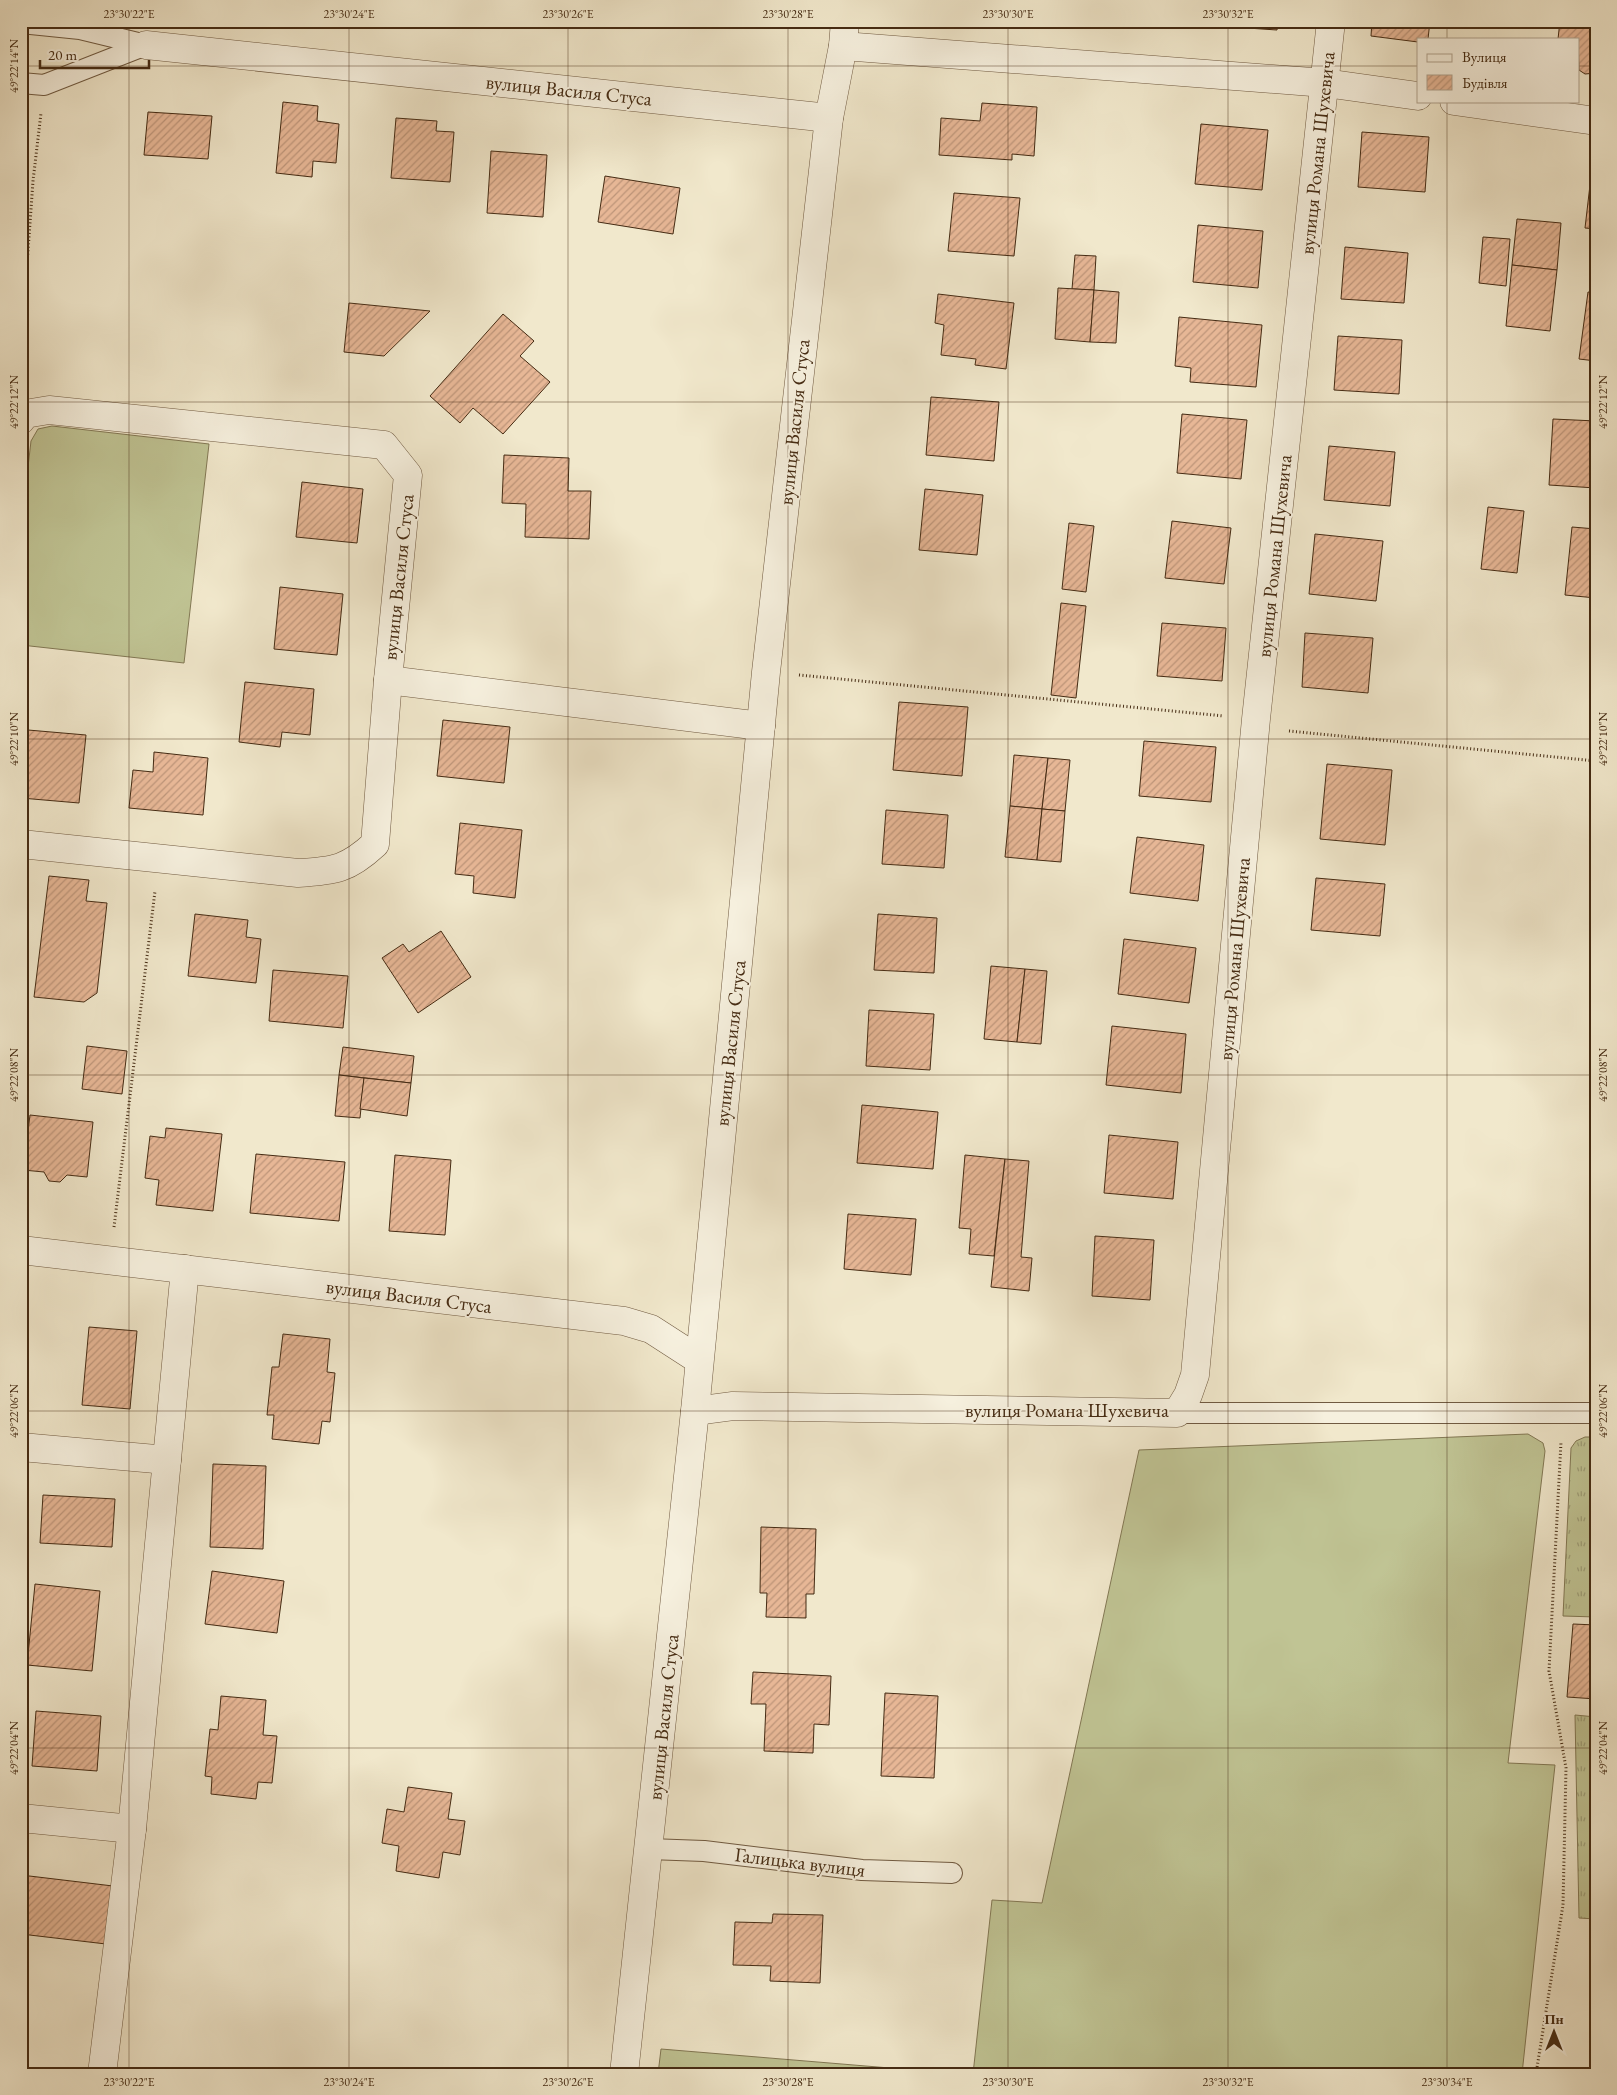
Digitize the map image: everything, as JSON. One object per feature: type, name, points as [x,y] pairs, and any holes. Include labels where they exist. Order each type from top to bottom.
[{"type":"street","name":"вулиця Романа Шухевича","points":[[695,1411],[733,1406],[1177,1414],[1188,1395],[1195,1375],[1256,724],[1325,83],[1330,21]]},
{"type":"street","points":[[844,33],[1325,83],[1417,96]]},
{"type":"street","name":"вулиця Василя Стуса","points":[[624,2074],[695,1411],[766,672],[828,118],[844,33]]},
{"type":"street","name":"вулиця Василя Стуса","points":[[146,45],[828,118]]},
{"type":"street","points":[[1461,102],[1596,122]]},
{"type":"street","name":"вулиця Василя Стуса","points":[[21,420],[25,414],[49,410],[384,445],[408,476],[388,680],[375,844],[356,861],[329,872],[298,873],[21,844]]},
{"type":"street","name":"вулиця Василя Стуса","points":[[388,680],[761,726]]},
{"type":"street","name":"вулиця Василя Стуса","points":[[21,1250],[624,1321],[651,1329],[699,1360]]},
{"type":"street","points":[[102,2074],[132,1830],[185,1269]]},
{"type":"street","points":[[21,1447],[167,1460]]},
{"type":"street","points":[[21,1818],[132,1830]]},
{"type":"lane","points":[[21,23],[80,29],[146,45]]},
{"type":"lane","points":[[21,83],[44,86],[146,45]]},
{"type":"lane","points":[[1177,1414],[1596,1414]]},
{"type":"lane","name":"Галицька вулиця","points":[[649,1849],[704,1851],[862,1870],[952,1873]]},
{"type":"path","points":[[21,349],[33,181],[44,86]]},
{"type":"path","points":[[766,672],[1596,761]]},
{"type":"path","points":[[110,1260],[159,858]]},
{"type":"path","points":[[1536,2074],[1563,1904],[1566,1768],[1549,1671],[1562,1414]]},
{"type":"green space","points":[[52,426],[209,444],[184,663],[21,645],[21,528],[31,441],[38,429]]},
{"type":"green space","points":[[1528,1434],[1543,1443],[1545,1451],[1508,1763],[1555,1765],[1522,2074],[973,2074],[992,1900],[1042,1903],[1139,1450]]},
{"type":"green space","points":[[1585,1437],[1596,1437],[1596,1617],[1563,1616],[1571,1448],[1576,1441]]},
{"type":"green space","points":[[1575,1715],[1596,1717],[1596,1919],[1579,1918]]},
{"type":"green space","points":[[661,2049],[962,2074],[658,2074]]},
{"type":"building","points":[[1218,21],[1278,21],[1277,30],[1217,26]]},
{"type":"building","points":[[1372,21],[1430,21],[1428,38],[1417,38],[1417,42],[1371,36]]},
{"type":"building","points":[[1560,21],[1596,21],[1596,73],[1585,74],[1580,71],[1580,38],[1558,38]]},
{"type":"building","points":[[283,102],[318,106],[317,121],[339,124],[336,163],[313,161],[312,177],[276,173]]},
{"type":"building","points":[[982,103],[1037,107],[1034,156],[1012,154],[1012,160],[939,155],[941,118],[980,121]]},
{"type":"building","points":[[148,112],[212,116],[208,159],[144,155]]},
{"type":"building","points":[[396,118],[437,121],[436,131],[454,132],[450,182],[391,178]]},
{"type":"building","points":[[1201,124],[1268,130],[1262,190],[1195,184]]},
{"type":"building","points":[[1362,132],[1429,137],[1425,192],[1358,187]]},
{"type":"building","points":[[491,151],[547,155],[543,217],[487,213]]},
{"type":"building","points":[[1593,159],[1596,159],[1596,229],[1585,228]]},
{"type":"building","points":[[605,176],[680,188],[673,234],[598,222]]},
{"type":"building","points":[[954,193],[1020,198],[1014,256],[948,251]]},
{"type":"building","points":[[1517,219],[1561,223],[1557,270],[1512,265]]},
{"type":"building","points":[[1198,225],[1263,231],[1258,288],[1193,282]]},
{"type":"building","points":[[1483,237],[1510,239],[1506,286],[1479,283]]},
{"type":"building","points":[[1345,247],[1408,253],[1404,303],[1341,299]]},
{"type":"building","points":[[1075,255],[1096,256],[1094,290],[1072,289]]},
{"type":"building","points":[[1512,265],[1557,270],[1550,331],[1506,326]]},
{"type":"building","points":[[1058,288],[1094,290],[1090,342],[1055,339]]},
{"type":"building","points":[[1094,290],[1119,292],[1116,343],[1090,342]]},
{"type":"building","points":[[1588,292],[1596,293],[1596,361],[1579,359]]},
{"type":"building","points":[[938,294],[1014,303],[1006,369],[975,365],[976,359],[941,355],[944,325],[935,323]]},
{"type":"building","points":[[349,303],[430,311],[384,356],[344,352]]},
{"type":"building","points":[[503,314],[534,341],[520,356],[550,382],[503,434],[473,408],[460,423],[430,396]]},
{"type":"building","points":[[1179,317],[1262,325],[1256,387],[1190,382],[1191,368],[1175,366]]},
{"type":"building","points":[[1338,336],[1402,340],[1399,394],[1334,390]]},
{"type":"building","points":[[931,397],[999,402],[994,461],[926,455]]},
{"type":"building","points":[[1182,414],[1247,420],[1241,479],[1177,473]]},
{"type":"building","points":[[1553,419],[1596,421],[1596,488],[1549,485]]},
{"type":"building","points":[[1329,446],[1395,452],[1390,506],[1324,500]]},
{"type":"building","points":[[504,455],[569,458],[568,491],[591,491],[589,539],[525,537],[526,504],[502,503]]},
{"type":"building","points":[[302,482],[363,489],[357,543],[296,537]]},
{"type":"building","points":[[925,489],[983,495],[977,555],[919,550]]},
{"type":"building","points":[[1488,507],[1524,511],[1517,573],[1481,569]]},
{"type":"building","points":[[1172,521],[1231,528],[1224,584],[1165,578]]},
{"type":"building","points":[[1069,523],[1094,526],[1086,592],[1062,589]]},
{"type":"building","points":[[1572,527],[1596,529],[1596,598],[1565,595]]},
{"type":"building","points":[[1315,534],[1383,541],[1376,601],[1309,594]]},
{"type":"building","points":[[280,587],[343,594],[337,655],[274,649]]},
{"type":"building","points":[[1061,603],[1086,606],[1076,698],[1051,695]]},
{"type":"building","points":[[1162,623],[1226,628],[1222,681],[1157,676]]},
{"type":"building","points":[[1305,633],[1373,638],[1368,693],[1302,687]]},
{"type":"building","points":[[245,682],[314,689],[310,735],[282,732],[280,747],[239,742]]},
{"type":"building","points":[[899,702],[968,707],[962,776],[893,770]]},
{"type":"building","points":[[443,720],[510,727],[504,783],[437,776]]},
{"type":"building","points":[[28,730],[86,735],[79,803],[21,798]]},
{"type":"building","points":[[1144,741],[1216,747],[1211,802],[1139,796]]},
{"type":"building","points":[[154,752],[208,758],[203,815],[129,808],[133,770],[153,772]]},
{"type":"building","points":[[1014,755],[1048,758],[1042,809],[1010,806]]},
{"type":"building","points":[[1048,758],[1070,760],[1065,811],[1042,809]]},
{"type":"building","points":[[1327,764],[1392,770],[1385,845],[1320,839]]},
{"type":"building","points":[[1010,806],[1042,809],[1037,860],[1005,857]]},
{"type":"building","points":[[1042,809],[1065,811],[1061,862],[1037,860]]},
{"type":"building","points":[[886,810],[948,815],[944,868],[882,864]]},
{"type":"building","points":[[460,823],[522,830],[515,898],[473,893],[474,876],[455,874]]},
{"type":"building","points":[[1137,837],[1204,845],[1198,901],[1130,893]]},
{"type":"building","points":[[49,876],[89,880],[86,901],[107,903],[97,993],[84,1002],[34,997]]},
{"type":"building","points":[[1316,878],[1385,884],[1380,936],[1311,930]]},
{"type":"building","points":[[195,914],[248,920],[246,937],[261,939],[256,983],[188,976]]},
{"type":"building","points":[[878,914],[937,918],[934,973],[874,970]]},
{"type":"building","points":[[441,931],[471,977],[418,1013],[382,958],[403,944],[409,952]]},
{"type":"building","points":[[1124,939],[1196,948],[1189,1003],[1118,994]]},
{"type":"building","points":[[991,966],[1025,969],[1017,1042],[984,1039]]},
{"type":"building","points":[[1025,969],[1047,971],[1041,1044],[1017,1042]]},
{"type":"building","points":[[273,970],[348,976],[343,1028],[269,1021]]},
{"type":"building","points":[[869,1010],[934,1014],[930,1070],[866,1066]]},
{"type":"building","points":[[1112,1026],[1186,1034],[1181,1093],[1106,1085]]},
{"type":"building","points":[[87,1046],[127,1051],[122,1094],[82,1089]]},
{"type":"building","points":[[343,1047],[414,1056],[411,1083],[339,1075]]},
{"type":"building","points":[[339,1075],[364,1078],[360,1118],[335,1116]]},
{"type":"building","points":[[364,1078],[411,1083],[407,1116],[360,1109]]},
{"type":"building","points":[[862,1105],[938,1112],[933,1169],[857,1163]]},
{"type":"building","points":[[30,1115],[93,1122],[87,1177],[67,1175],[60,1182],[49,1181],[44,1172],[23,1170]]},
{"type":"building","points":[[166,1128],[222,1134],[213,1211],[156,1205],[159,1180],[145,1178],[150,1136],[165,1138]]},
{"type":"building","points":[[1109,1135],[1178,1142],[1173,1199],[1104,1193]]},
{"type":"building","points":[[256,1154],[345,1162],[339,1221],[250,1213]]},
{"type":"building","points":[[395,1155],[451,1160],[445,1235],[389,1231]]},
{"type":"building","points":[[965,1155],[1005,1159],[994,1256],[969,1254],[971,1229],[959,1228]]},
{"type":"building","points":[[1005,1159],[1029,1161],[1021,1257],[1032,1258],[1029,1291],[991,1287]]},
{"type":"building","points":[[848,1214],[916,1219],[911,1275],[844,1269]]},
{"type":"building","points":[[1095,1236],[1154,1240],[1150,1300],[1092,1296]]},
{"type":"building","points":[[89,1327],[137,1331],[130,1409],[82,1405]]},
{"type":"building","points":[[283,1334],[330,1339],[327,1372],[335,1373],[330,1422],[322,1421],[319,1444],[272,1439],[274,1415],[267,1415],[272,1367],[279,1367]]},
{"type":"building","points":[[213,1464],[266,1466],[263,1549],[210,1547]]},
{"type":"building","points":[[43,1495],[115,1499],[112,1547],[40,1543]]},
{"type":"building","points":[[761,1527],[816,1529],[814,1594],[806,1594],[806,1618],[766,1617],[767,1593],[760,1593]]},
{"type":"building","points":[[212,1571],[284,1581],[277,1633],[205,1624]]},
{"type":"building","points":[[35,1584],[100,1591],[92,1671],[27,1665]]},
{"type":"building","points":[[1573,1624],[1596,1625],[1596,1699],[1567,1697]]},
{"type":"building","points":[[753,1672],[831,1676],[829,1725],[814,1724],[813,1753],[764,1751],[766,1704],[751,1704]]},
{"type":"building","points":[[885,1693],[938,1696],[934,1778],[881,1776]]},
{"type":"building","points":[[221,1696],[266,1700],[263,1735],[277,1736],[272,1783],[258,1782],[256,1799],[211,1794],[212,1777],[205,1776],[210,1729],[218,1730]]},
{"type":"building","points":[[36,1711],[101,1716],[97,1771],[32,1766]]},
{"type":"building","points":[[408,1787],[452,1793],[448,1819],[465,1821],[460,1855],[443,1852],[439,1878],[396,1871],[399,1846],[382,1843],[387,1809],[404,1812]]},
{"type":"building","points":[[21,1875],[113,1886],[106,1944],[21,1934]]},
{"type":"building","points":[[773,1914],[823,1915],[820,1983],[770,1981],[771,1966],[733,1965],[735,1922],[772,1923]]}]
